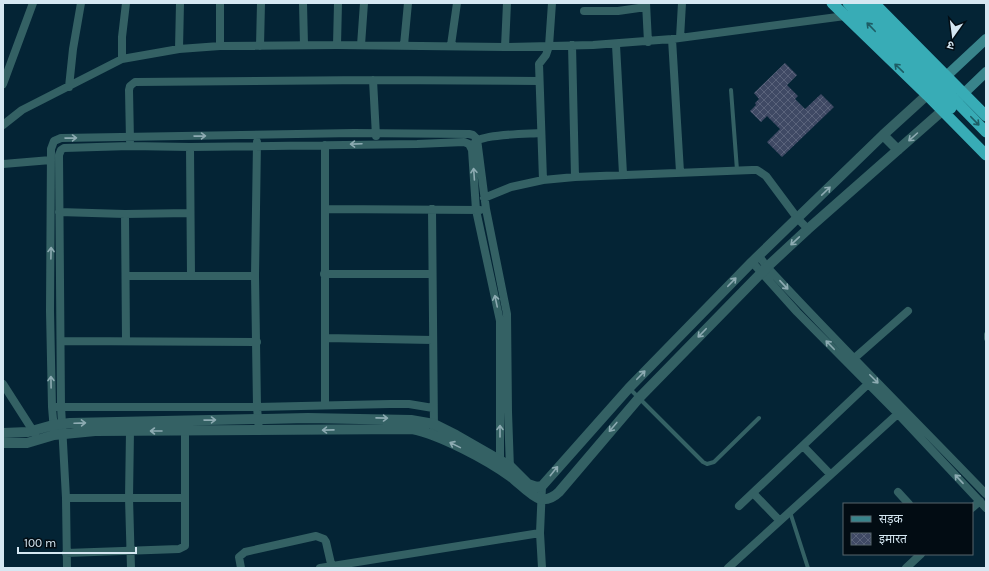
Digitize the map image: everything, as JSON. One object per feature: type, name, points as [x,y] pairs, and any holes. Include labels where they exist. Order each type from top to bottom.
[{"type":"highway","points":[[832,3],[927,95],[986,155]]},
{"type":"highway","points":[[848,3],[986,145]]},
{"type":"highway","points":[[860,3],[986,132]]},
{"type":"highway","points":[[874,3],[986,116]]},
{"type":"main road","points":[[927,95],[986,39]]},
{"type":"main road","points":[[942,111],[986,72]]},
{"type":"street","points":[[3,84],[33,3]]},
{"type":"street","points":[[69,87],[73,49],[81,3]]},
{"type":"street","points":[[122,59],[122,37],[126,3]]},
{"type":"street","points":[[179,49],[180,3]]},
{"type":"street","points":[[220,3],[220,46]]},
{"type":"street","points":[[260,46],[261,3]]},
{"type":"street","points":[[303,3],[304,45]]},
{"type":"street","points":[[337,45],[338,3]]},
{"type":"street","points":[[361,45],[364,3]]},
{"type":"street","points":[[404,45],[408,3]]},
{"type":"street","points":[[451,45],[457,3]]},
{"type":"street","points":[[505,47],[507,3]]},
{"type":"street","points":[[543,180],[539,64],[546,55],[549,46],[552,3]]},
{"type":"street","points":[[680,172],[676,39],[682,3]]},
{"type":"street","points":[[584,11],[618,11],[646,5],[648,42]]},
{"type":"street","points":[[3,125],[22,110],[122,59],[179,49],[220,46],[304,45],[451,45],[505,47],[616,45],[676,39],[845,16]]},
{"type":"street","points":[[572,45],[575,177]]},
{"type":"street","points":[[616,45],[623,174]]},
{"type":"street","points":[[130,146],[128,90],[135,82],[373,80],[539,81]]},
{"type":"street","points":[[373,80],[376,143]]},
{"type":"street","points":[[3,433],[14,434],[59,429],[258,419],[387,418],[411,420],[434,424],[469,442],[528,484],[537,487],[542,486],[629,388],[755,259],[927,95]]},
{"type":"street","points":[[3,443],[27,443],[39,440],[59,429],[96,431],[259,431],[401,428],[421,430],[434,435],[505,468],[535,496],[542,499],[553,497],[559,492],[639,398],[764,270],[808,229],[942,111]]},
{"type":"street","points":[[59,429],[52,407],[50,311],[51,149],[52,142],[56,139],[376,133],[472,134],[478,139],[484,198],[507,314],[508,412],[505,468]]},
{"type":"street","points":[[505,468],[500,321],[476,210],[471,146],[478,139],[502,135],[541,133]]},
{"type":"street","points":[[257,135],[255,276],[257,407],[259,431]]},
{"type":"street","points":[[884,135],[898,150]]},
{"type":"street","points":[[52,142],[62,149]]},
{"type":"street","points":[[67,568],[66,498],[59,429],[61,406],[61,341],[59,155],[62,149],[67,147],[190,147],[464,142],[471,146]]},
{"type":"street","points":[[325,145],[325,405]]},
{"type":"street","points":[[190,147],[191,276]]},
{"type":"street","points":[[3,164],[51,160]]},
{"type":"street","points":[[484,198],[511,187],[543,180],[623,174],[757,170],[766,176],[798,219],[808,229]]},
{"type":"street","points":[[325,209],[486,209]]},
{"type":"street","points":[[432,209],[434,435]]},
{"type":"street","points":[[59,212],[125,214],[190,213]]},
{"type":"street","points":[[125,214],[126,341]]},
{"type":"street","points":[[755,259],[764,270],[832,337],[868,384],[900,411]]},
{"type":"street","points":[[324,274],[432,274]]},
{"type":"street","points":[[126,276],[255,276]]},
{"type":"street","points":[[851,362],[908,311]]},
{"type":"street","points":[[324,338],[433,340]]},
{"type":"street","points":[[61,341],[256,342]]},
{"type":"street","points":[[851,362],[933,445],[986,494]]},
{"type":"street","points":[[3,384],[39,440]]},
{"type":"street","points":[[739,506],[868,384]]},
{"type":"street","points":[[52,407],[257,407],[408,404],[433,408]]},
{"type":"street","points":[[728,568],[900,411]]},
{"type":"street","points":[[130,431],[129,498],[131,568]]},
{"type":"street","points":[[66,553],[179,549],[185,546],[185,431]]},
{"type":"street","points":[[933,445],[986,508]]},
{"type":"street","points":[[803,446],[830,474]]},
{"type":"street","points":[[542,486],[540,533],[542,568]]},
{"type":"street","points":[[898,492],[908,503]]},
{"type":"street","points":[[753,493],[779,520]]},
{"type":"street","points":[[66,498],[184,498]]},
{"type":"street","points":[[973,507],[980,501]]},
{"type":"street","points":[[320,568],[540,533]]},
{"type":"street","points":[[241,568],[239,556],[244,552],[316,536],[324,539],[326,542],[332,567]]},
{"type":"street","points":[[906,568],[920,555]]},
{"type":"lane","points":[[730,90],[736,170]]},
{"type":"lane","points":[[986,334],[986,339]]},
{"type":"lane","points":[[629,388],[703,462],[707,464],[714,462],[759,418]]},
{"type":"lane","points":[[790,512],[808,568]]},
{"type":"building","points":[[785,63],[797,75],[787,85],[798,96],[795,99],[805,109],[821,94],[834,107],[782,157],[767,142],[780,129],[767,116],[761,122],[750,111],[759,99],[754,93]]}]
